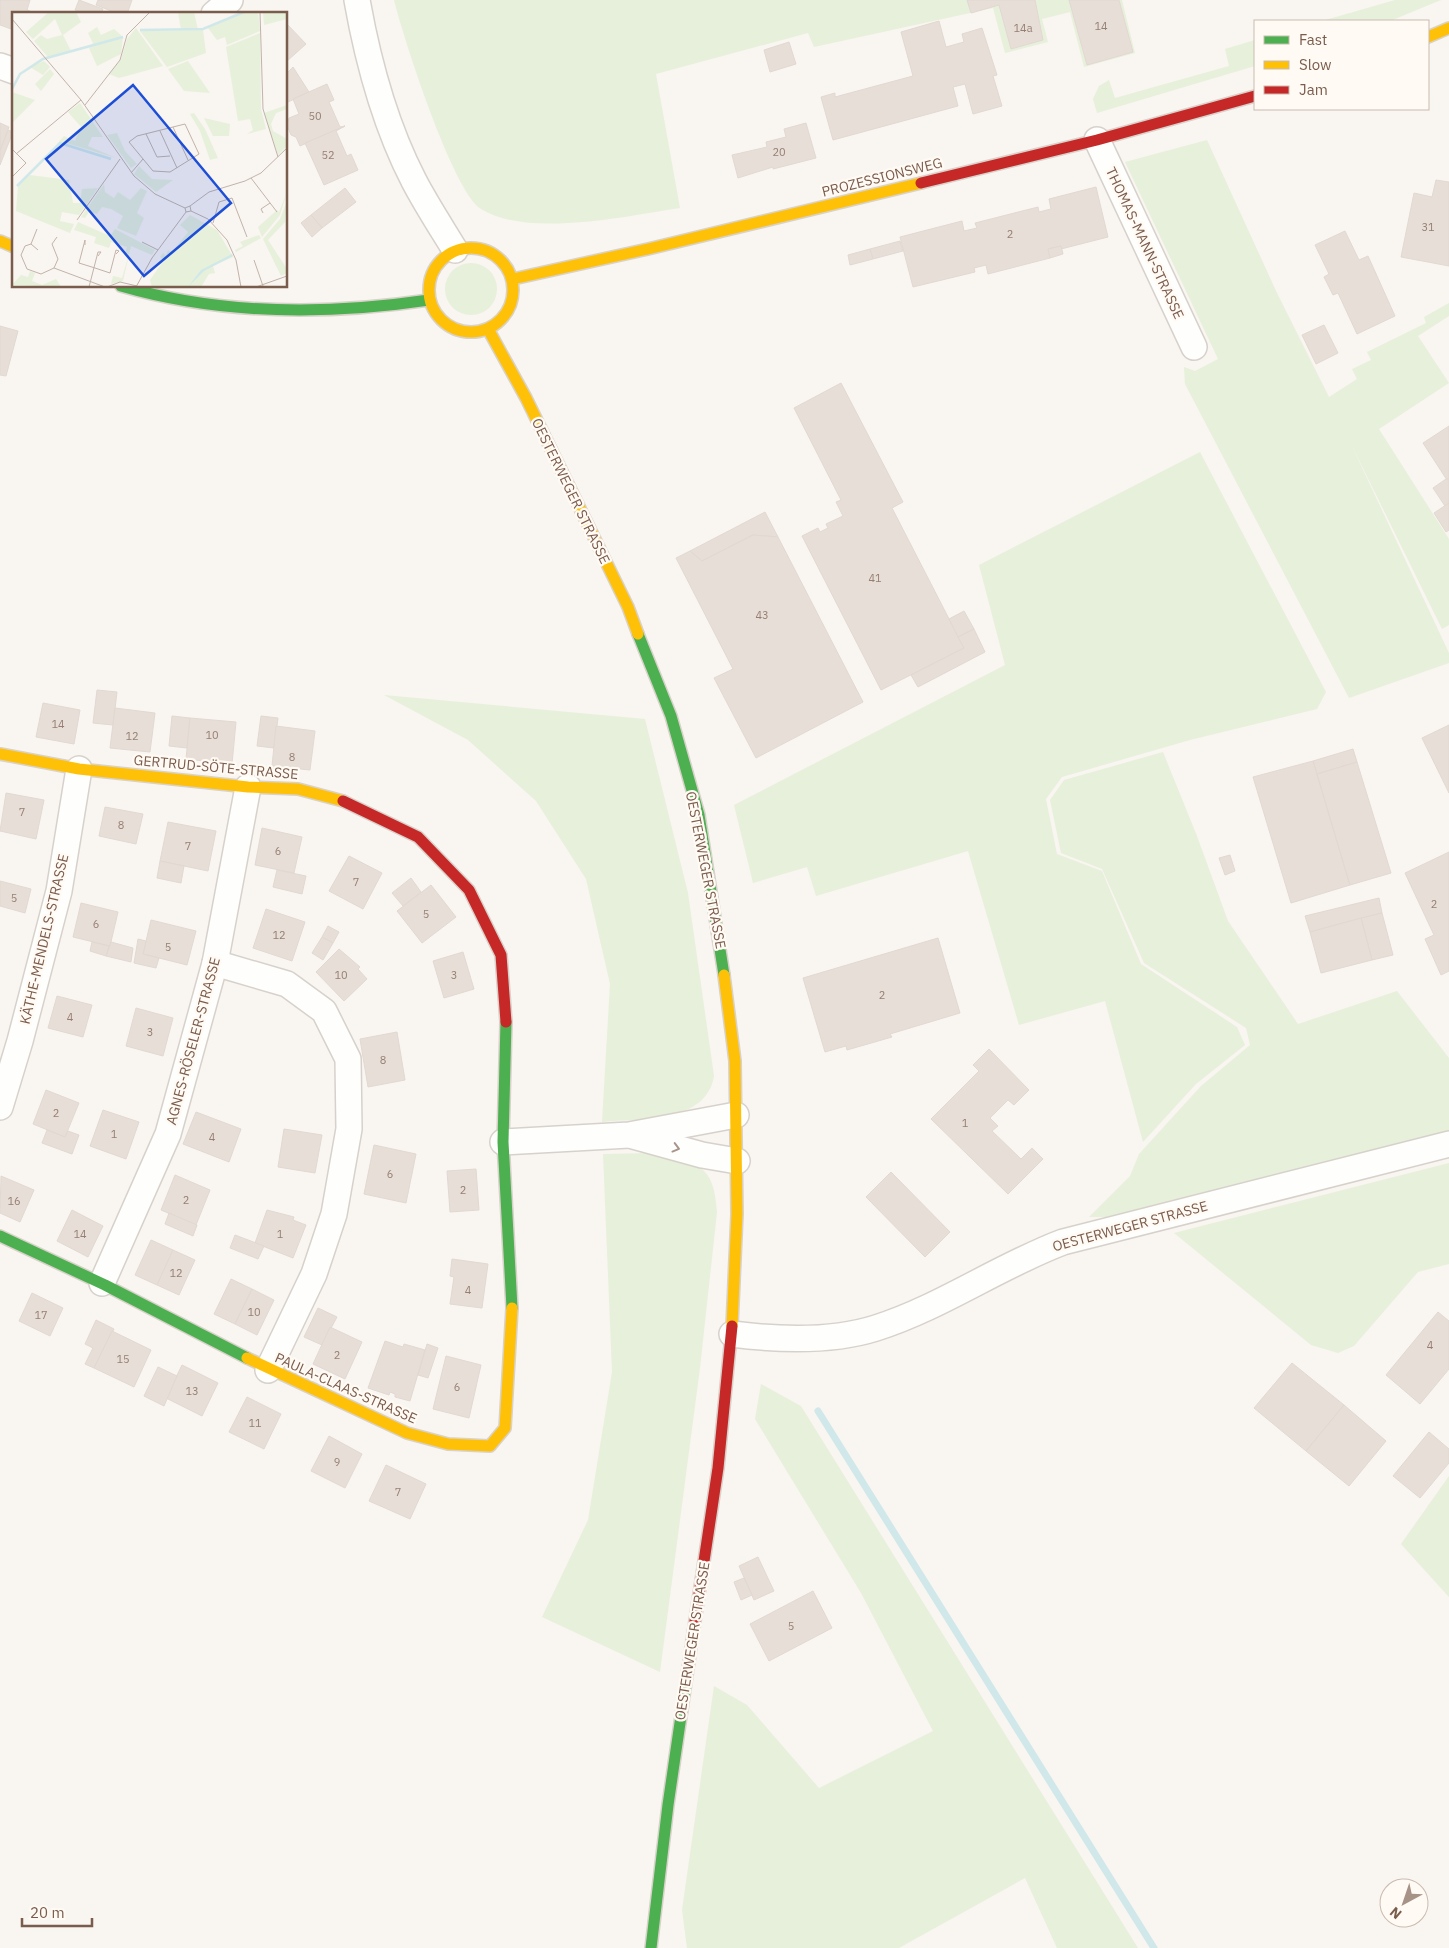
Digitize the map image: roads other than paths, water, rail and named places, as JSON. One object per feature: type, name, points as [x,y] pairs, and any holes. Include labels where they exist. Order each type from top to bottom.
[{"type":"street","points":[[216,12],[230,0]]},
{"type":"street","points":[[357,0],[362,30],[386,115],[414,181],[455,250]]},
{"type":"street","points":[[1429,37],[1449,28]]},
{"type":"street","points":[[0,66],[12,71]]},
{"type":"street","name":"PROZESSIONSWEG","points":[[513,279],[648,249],[1097,140],[1254,96]]},
{"type":"street","name":"THOMAS-MANN-STRASSE","points":[[1097,140],[1194,347]]},
{"type":"street","points":[[0,241],[12,246]]},
{"type":"street","points":[[479,247],[500,258],[513,279],[513,299],[504,317],[488,329],[470,333],[452,328],[438,317],[429,300],[429,280],[438,262],[455,250],[479,247]]},
{"type":"street","points":[[130,288],[189,301],[255,309],[334,312],[429,300]]},
{"type":"street","name":"OESTERWEGER STRASSE","points":[[488,329],[526,398],[628,607],[670,716],[699,815],[715,906],[732,1032],[737,1161],[732,1334],[718,1468],[669,1795],[651,1948]]},
{"type":"street","name":"GERTRUD-SÖTE-STRASSE","points":[[0,754],[79,769],[248,787],[298,788],[347,802],[418,837],[469,890],[501,955],[507,1030],[503,1142]]},
{"type":"street","name":"KÄTHE-MENDELS-STRASSE","points":[[0,1107],[20,1041],[58,891],[79,769]]},
{"type":"street","name":"AGNES-RÖSELER-STRASSE","points":[[102,1283],[168,1134],[215,963],[248,787]]},
{"type":"street","points":[[215,963],[287,984],[324,1012],[348,1059],[349,1128],[334,1214],[314,1274],[268,1370]]},
{"type":"street","points":[[503,1142],[629,1135],[736,1115]]},
{"type":"street","points":[[629,1135],[702,1155],[737,1161]]},
{"type":"street","name":"PAULA-CLAAS-STRASSE","points":[[0,1236],[102,1283],[268,1370],[379,1421],[432,1440],[472,1448],[490,1446],[506,1428],[510,1370],[512,1310],[503,1142]]},
{"type":"street","name":"OESTERWEGER STRASSE","points":[[732,1334],[760,1338],[815,1338],[875,1328],[930,1306],[1033,1253],[1063,1242],[1449,1144]]},
{"type":"waterway","points":[[818,1411],[1154,1948]]}]
